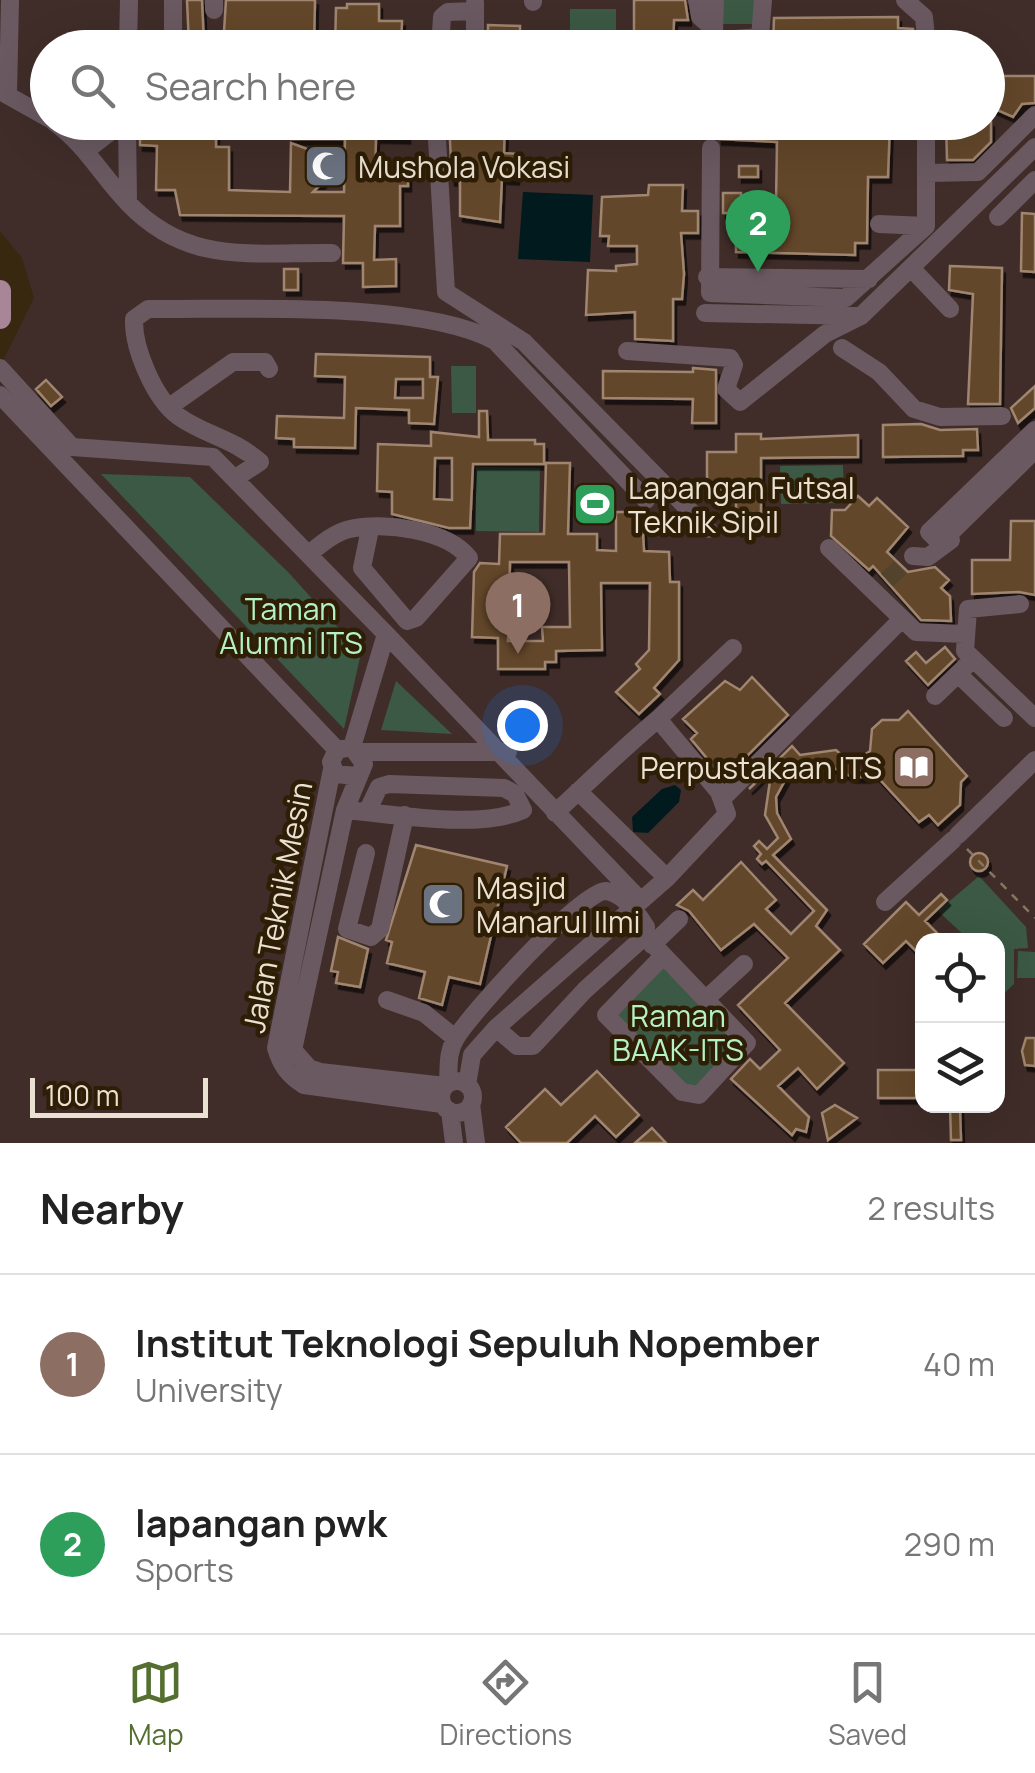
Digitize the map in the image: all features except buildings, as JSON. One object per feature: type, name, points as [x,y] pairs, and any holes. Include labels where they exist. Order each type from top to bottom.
[{"type":"main road","points":[[0,292],[0,318]]},
{"type":"street","points":[[10,0],[4,85],[30,104]]},
{"type":"street","points":[[128,30],[129,0]]},
{"type":"street","points":[[173,0],[173,30]]},
{"type":"street","points":[[697,0],[700,17],[714,29]]},
{"type":"street","points":[[714,29],[715,0]]},
{"type":"street","points":[[760,30],[763,0]]},
{"type":"street","points":[[905,0],[924,17],[925,30]]},
{"type":"street","points":[[441,30],[442,16],[476,6]]},
{"type":"street","points":[[926,173],[978,172],[1035,115]]},
{"type":"street","points":[[75,140],[128,203],[173,238],[196,250],[332,253]]},
{"type":"street","points":[[87,150],[101,140]]},
{"type":"street","points":[[125,140],[128,203]]},
{"type":"street","points":[[437,140],[446,292],[578,395],[708,529]]},
{"type":"street","points":[[710,148],[710,292],[718,296],[834,300],[846,298],[926,226],[926,140]]},
{"type":"street","points":[[627,351],[730,358],[734,365],[726,389],[740,402],[825,334],[853,321],[1035,147]]},
{"type":"street","points":[[104,170],[126,162]]},
{"type":"street","points":[[998,216],[1035,180]]},
{"type":"street","points":[[879,224],[926,226]]},
{"type":"street","points":[[911,268],[950,310]]},
{"type":"street","points":[[260,462],[233,440],[181,418],[169,408],[133,341],[134,319],[148,309],[278,310],[408,317],[502,335],[560,412],[646,500]]},
{"type":"street","points":[[705,313],[853,321]]},
{"type":"street","points":[[842,348],[880,372],[914,409],[940,417],[1002,416]]},
{"type":"street","points":[[169,408],[233,362],[264,362],[269,369]]},
{"type":"street","name":"Jalan Teknik Mesin","points":[[0,368],[49,434],[364,764],[345,810],[293,1050],[308,1068],[320,1072],[450,1094],[466,1110],[471,1104],[476,1143]]},
{"type":"street","name":"Jalan Teknik Mesin","points":[[0,395],[49,434]]},
{"type":"street","points":[[560,412],[578,395]]},
{"type":"street","points":[[238,478],[260,462],[268,442]]},
{"type":"street","points":[[1000,502],[989,505],[928,557],[907,561],[934,537],[928,532],[1031,444]]},
{"type":"street","points":[[68,454],[213,457],[238,478],[386,634],[508,751],[550,808],[635,903],[654,946],[747,1043],[699,1095],[690,1096],[606,1016],[654,946],[679,918]]},
{"type":"street","points":[[309,554],[342,531],[370,529],[424,532],[450,538],[470,558],[416,618],[407,620],[362,568],[370,529]]},
{"type":"street","points":[[828,548],[881,586],[902,619],[916,632],[964,634]]},
{"type":"street","points":[[1020,604],[968,609],[966,651],[1035,718]]},
{"type":"street","points":[[723,798],[806,720],[802,714],[902,619]]},
{"type":"street","points":[[356,776],[341,776],[332,769],[349,750],[386,634]]},
{"type":"street","points":[[345,810],[499,819],[523,810],[550,808],[578,792],[733,648]]},
{"type":"street","points":[[935,696],[974,659]]},
{"type":"street","points":[[958,674],[1004,718]]},
{"type":"street","points":[[450,1094],[472,1054],[496,1028],[667,878],[727,814],[723,798],[658,719]]},
{"type":"street","points":[[349,750],[508,751]]},
{"type":"street","points":[[884,902],[1035,760]]},
{"type":"street","name":"Jalan Teknik Mesin","points":[[332,769],[276,1048],[280,1062],[290,1076],[304,1084],[450,1094]]},
{"type":"street","points":[[367,812],[379,787],[389,784],[504,788],[514,794],[523,810]]},
{"type":"street","points":[[578,792],[667,878]]},
{"type":"street","points":[[366,853],[347,929],[371,937],[380,929],[405,815]]},
{"type":"street","points":[[454,1143],[449,1052],[455,1038],[547,936],[588,898],[608,891],[635,903]]},
{"type":"street","points":[[496,1028],[517,1046],[533,1046],[585,990],[654,946]]},
{"type":"street","points":[[706,999],[744,964]]},
{"type":"street","points":[[387,1000],[424,1013],[455,1038]]},
{"type":"path","points":[[956,838],[1035,918]]},
{"type":"shaded area","points":[[0,0],[1035,0],[1035,1143],[0,1143],[0,367],[34,298],[22,258],[0,231]]},
{"type":"green space","points":[[722,0],[757,0],[757,24],[722,24]]},
{"type":"green space","points":[[570,9],[616,9],[616,30],[570,30]]},
{"type":"green space","points":[[451,366],[476,366],[476,413],[452,413]]},
{"type":"green space","points":[[843,465],[844,503],[781,504],[780,466]]},
{"type":"green space","points":[[476,467],[540,468],[539,532],[476,531]]},
{"type":"green space","name":"Taman Alumni ITS","points":[[101,474],[190,477],[289,573],[361,653],[344,729]]},
{"type":"green space","name":"Lapangan Futsal Teknik Sipil","points":[[582,483],[608,483],[607,525],[582,524]]},
{"type":"green space","points":[[396,681],[452,734],[381,730]]},
{"type":"green space","points":[[979,876],[1026,927],[1028,948],[1014,949],[1014,984],[1005,992],[1005,933],[962,933],[938,911]]},
{"type":"green space","points":[[1018,951],[1035,952],[1035,978],[1017,978]]},
{"type":"green space","name":"Raman BAAK-ITS","points":[[662,966],[741,1047],[691,1095],[612,1014]]},
{"type":"water","points":[[523,192],[593,195],[590,262],[518,259]]},
{"type":"water","points":[[675,785],[681,790],[679,802],[648,833],[633,832],[632,817],[662,789]]},
{"type":"tunnel","points":[[887,580],[902,566]]},
{"type":"place","name":"Mushola Vokasi","points":[[326,166]]},
{"type":"place","name":"lapangan pwk","points":[[758,272]]},
{"type":"place","name":"Lapangan Futsal Teknik Sipil","points":[[595,504]]},
{"type":"place","name":"Institut Teknologi Sepuluh Nopember","points":[[518,654]]},
{"type":"place","name":"Perpustakaan ITS","points":[[914,767]]},
{"type":"place","name":"Masjid Manarul Ilmi","points":[[443,904]]}]
